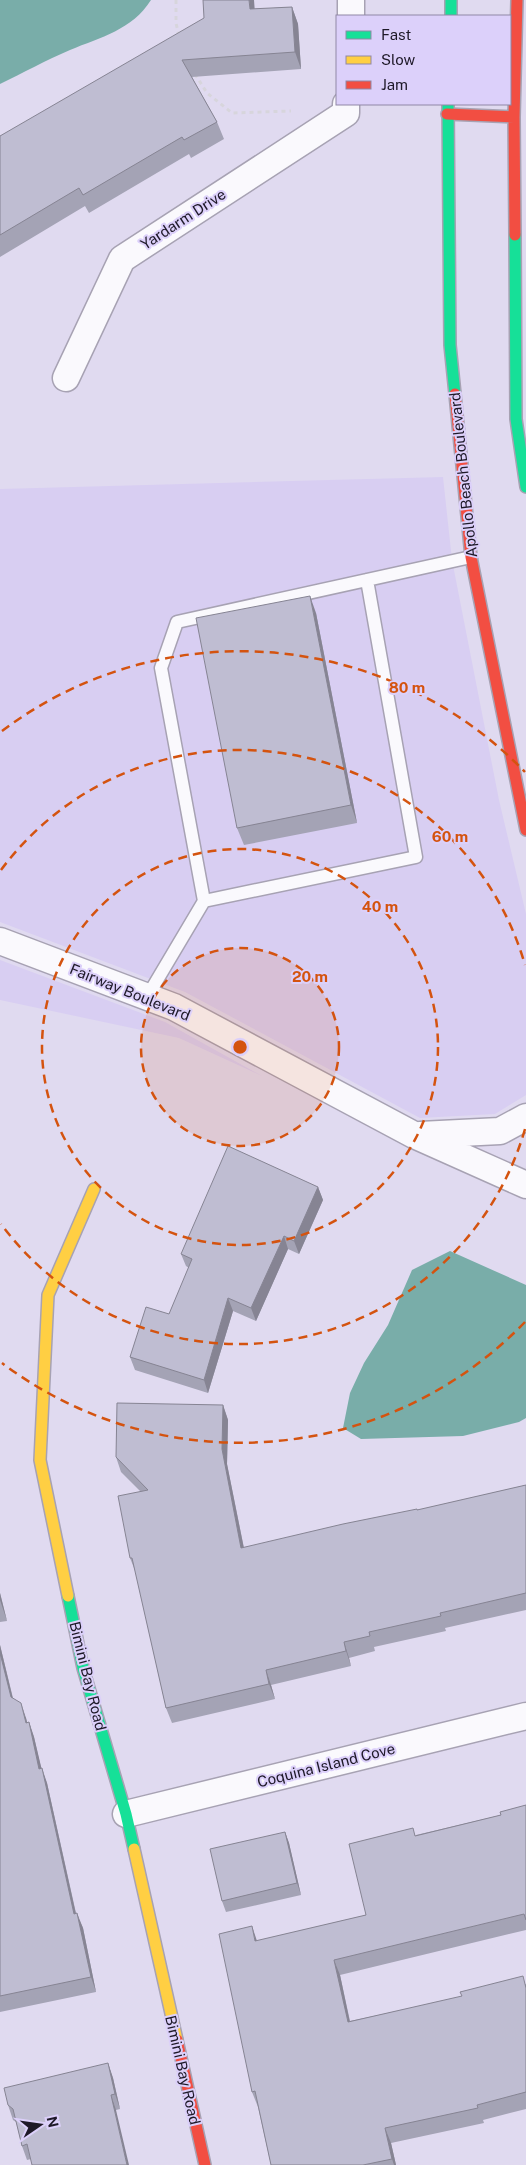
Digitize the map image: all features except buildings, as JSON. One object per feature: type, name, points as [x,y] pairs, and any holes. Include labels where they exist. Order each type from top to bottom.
[{"type":"main road","points":[[450,15],[451,0]]},
{"type":"main road","points":[[517,0],[520,117],[516,419],[526,487]]},
{"type":"main road","name":"Apollo Beach Boulevard","points":[[520,117],[447,109],[450,345],[471,557],[526,830]]},
{"type":"main road","name":"Bimini Bay Road","points":[[94,1189],[48,1295],[40,1460],[83,1668],[126,1814],[204,2165]]},
{"type":"street","points":[[350,15],[351,0]]},
{"type":"street","name":"Yardarm Drive","points":[[66,378],[122,259],[342,111]]},
{"type":"street","name":"Fairway Boulevard","points":[[0,941],[174,1007],[414,1135],[526,1185]]},
{"type":"street","points":[[414,1135],[500,1131],[526,1117]]},
{"type":"street","name":"Coquina Island Cove","points":[[126,1814],[526,1716]]},
{"type":"lane","points":[[147,996],[204,901],[161,668],[177,622],[471,557]]},
{"type":"lane","points":[[204,901],[416,857],[367,580]]},
{"type":"path","points":[[176,0],[176,23],[180,40]]},
{"type":"path","points":[[193,72],[207,93],[232,113],[342,111]]},
{"type":"shaded area","points":[[0,0],[151,0],[135,19],[125,26],[61,54],[0,84]]},
{"type":"shaded area","points":[[443,477],[452,560],[499,800],[526,914],[526,1095],[495,1114],[420,1118],[185,992],[0,922],[0,489]]},
{"type":"shaded area","points":[[0,960],[165,1022],[262,1076],[179,1038],[0,1000]]},
{"type":"shaded area","points":[[450,1251],[526,1285],[526,1418],[519,1422],[463,1436],[361,1439],[343,1428],[350,1393],[364,1363],[388,1325],[412,1270]]},
{"type":"traffic: fast","points":[[451,0],[451,15]]},
{"type":"traffic: fast","points":[[448,105],[450,345],[455,394]]},
{"type":"traffic: fast","points":[[515,235],[516,419],[526,487]]},
{"type":"traffic: fast","points":[[68,1596],[83,1668],[126,1814],[134,1849]]},
{"type":"traffic: slow","points":[[68,1596],[40,1460],[48,1295],[94,1189]]},
{"type":"traffic: slow","points":[[134,1849],[177,2040]]},
{"type":"traffic: jam","points":[[515,235],[514,117],[517,0]]},
{"type":"traffic: jam","points":[[447,114],[514,117]]},
{"type":"traffic: jam","points":[[455,394],[471,557],[526,830]]},
{"type":"traffic: jam","points":[[177,2040],[205,2165]]}]
